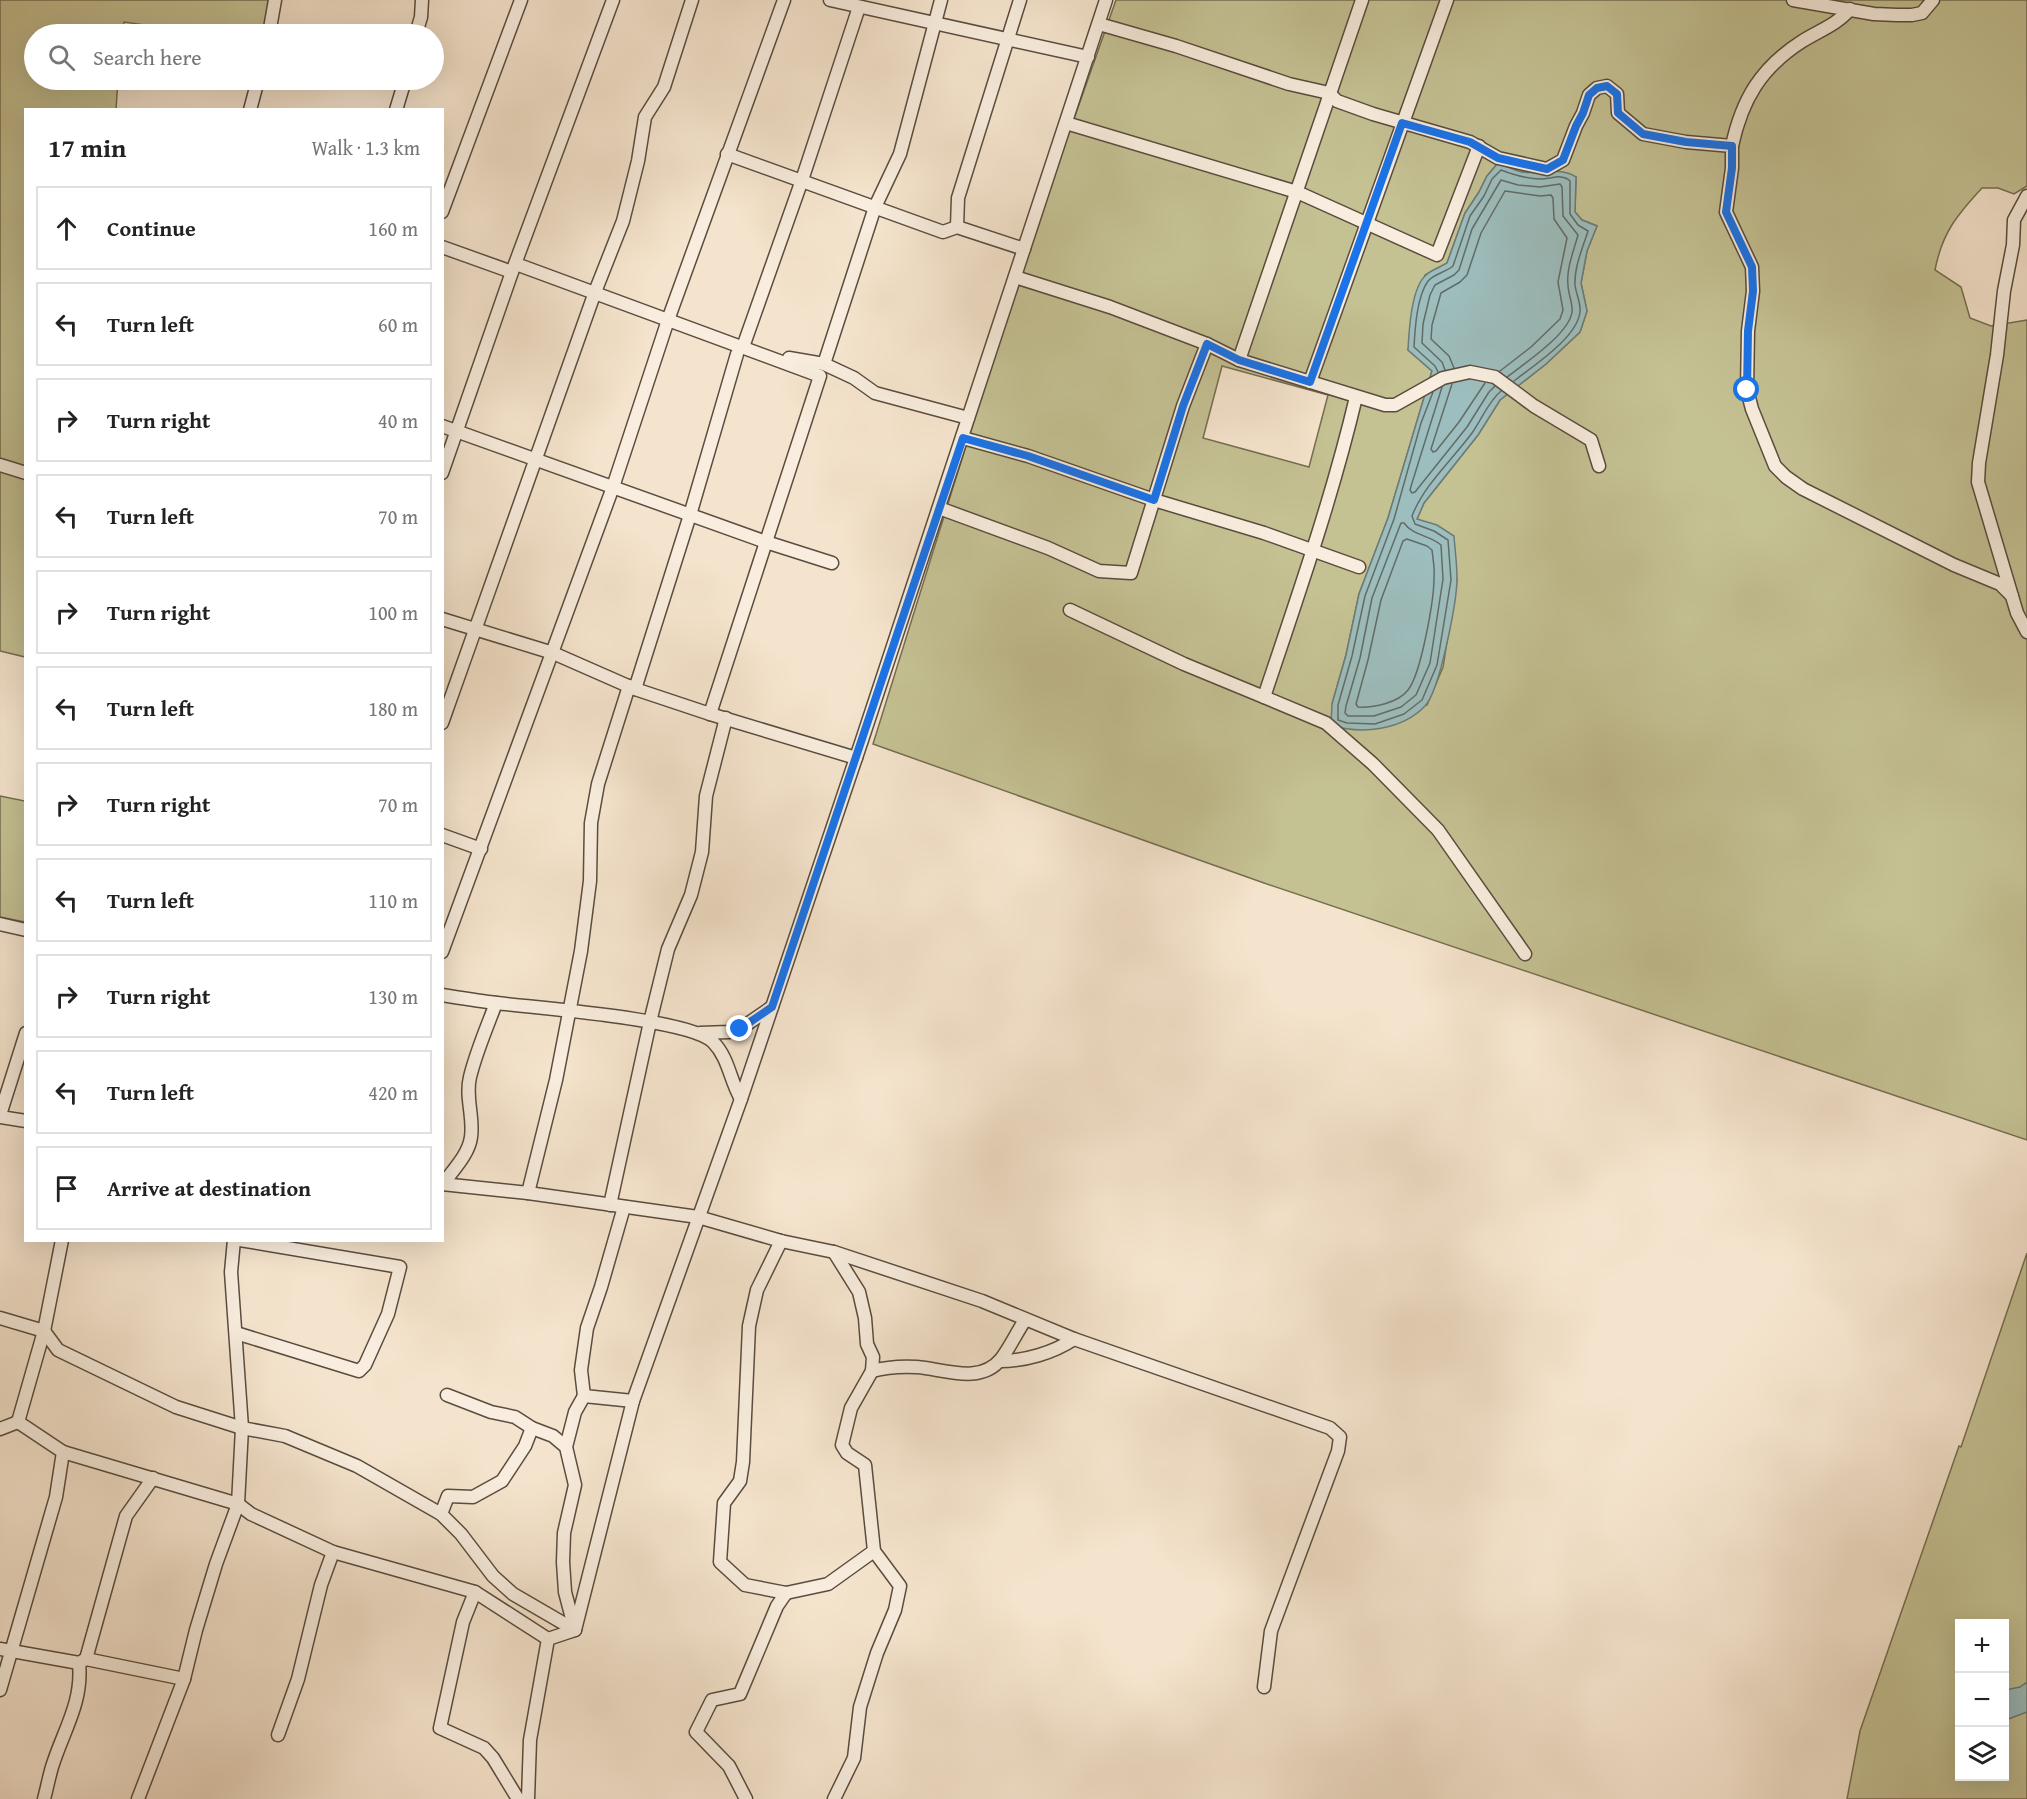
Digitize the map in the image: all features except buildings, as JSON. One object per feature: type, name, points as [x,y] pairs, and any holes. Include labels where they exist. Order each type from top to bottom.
[{"type":"street","points":[[271,24],[275,0]]},
{"type":"street","points":[[419,24],[422,0]]},
{"type":"street","points":[[444,207],[521,0]]},
{"type":"street","points":[[444,718],[595,292],[623,221],[638,161],[645,117],[664,87],[692,0]]},
{"type":"street","points":[[444,947],[613,487],[668,320],[784,0]]},
{"type":"street","points":[[830,0],[1088,57]]},
{"type":"street","points":[[824,364],[875,207],[900,154],[941,0]]},
{"type":"street","points":[[957,227],[958,198],[1020,0]]},
{"type":"street","points":[[575,1630],[633,1401],[741,1100],[963,438],[1106,0]]},
{"type":"street","points":[[1239,360],[1362,0]]},
{"type":"street","points":[[1310,382],[1447,0]]},
{"type":"street","points":[[1793,0],[1874,14],[1912,15],[1922,13],[1932,0]]},
{"type":"street","points":[[444,468],[610,2]]},
{"type":"street","points":[[528,1193],[570,1011],[581,951],[588,893],[591,823],[598,784],[690,515],[740,350],[802,180],[859,7]]},
{"type":"street","points":[[1850,9],[1843,18],[1801,42],[1773,62],[1750,91],[1735,129],[1726,212],[1752,267],[1753,291],[1748,331],[1747,390],[1775,466],[1786,477],[1803,489],[1953,565],[2000,584],[2012,596]]},
{"type":"street","points":[[1099,24],[1176,46],[1289,84],[1329,93],[1337,102],[1470,142],[1498,158],[1547,169],[1563,160],[1589,95],[1597,88],[1607,86],[1617,94],[1618,113],[1643,134],[1686,142],[1732,146]]},
{"type":"street","points":[[251,108],[255,90]]},
{"type":"street","points":[[397,108],[402,90]]},
{"type":"street","points":[[1066,123],[1297,192],[1437,255],[1479,147]]},
{"type":"street","points":[[727,154],[943,232],[957,227],[1024,249]]},
{"type":"street","points":[[2027,196],[2014,220],[2013,245],[2004,291],[1978,482],[2017,613],[2027,632]]},
{"type":"street","points":[[444,248],[595,292],[820,376],[710,714]]},
{"type":"street","points":[[1015,277],[1110,307],[1207,344],[1239,360],[1385,405],[1395,405],[1443,378],[1470,372],[1495,377],[1534,406],[1591,440],[1599,466]]},
{"type":"street","points":[[668,320],[716,331],[740,350],[824,364],[854,378],[875,393],[968,418]]},
{"type":"street","points":[[939,508],[1048,548],[1100,570],[1131,573],[1183,406],[1207,344]]},
{"type":"street","points":[[1264,697],[1313,550],[1344,448],[1356,397]]},
{"type":"street","points":[[444,427],[766,542],[832,563]]},
{"type":"street","points":[[963,438],[1028,456],[1154,500],[1264,533],[1359,567]]},
{"type":"street","points":[[0,465],[24,472]]},
{"type":"street","points":[[1070,610],[1184,664],[1326,723],[1373,764],[1438,830],[1525,954]]},
{"type":"street","points":[[444,620],[553,653],[632,688],[856,758]]},
{"type":"street","points":[[610,1205],[668,949],[691,895],[702,852],[706,796],[726,718]]},
{"type":"street","points":[[444,836],[481,849]]},
{"type":"street","points":[[0,924],[24,930]]},
{"type":"street","points":[[444,995],[650,1022],[700,1033],[729,1032],[740,1029],[772,1007]]},
{"type":"street","points":[[444,1183],[466,1152],[471,1139],[468,1092],[470,1077],[496,1003]]},
{"type":"street","points":[[700,1033],[712,1041],[724,1056],[734,1087],[741,1100]]},
{"type":"street","points":[[24,1039],[0,1116],[24,1121]]},
{"type":"street","points":[[444,1184],[528,1193],[698,1217],[781,1241],[834,1252],[982,1301],[1074,1339],[1330,1428],[1340,1437],[1338,1451],[1271,1631],[1264,1687]]},
{"type":"street","points":[[575,1630],[565,1592],[564,1572],[564,1533],[575,1485],[566,1447],[575,1412],[584,1396],[581,1370],[587,1328],[624,1207]]},
{"type":"street","points":[[781,1241],[754,1300],[747,1347],[743,1462],[740,1481],[724,1503],[720,1562],[745,1585],[786,1593],[828,1584],[874,1551]]},
{"type":"street","points":[[18,1422],[44,1331],[62,1242]]},
{"type":"street","points":[[138,1799],[184,1679],[216,1564],[238,1504],[242,1428],[231,1272],[234,1242]]},
{"type":"street","points":[[236,1333],[359,1371],[366,1365],[388,1314],[400,1267],[252,1242]]},
{"type":"street","points":[[834,1252],[859,1292],[865,1318],[867,1344],[873,1357],[872,1371],[851,1408],[842,1445],[847,1453],[865,1465],[874,1551],[900,1586],[895,1610],[877,1653],[860,1707],[854,1758],[834,1799]]},
{"type":"street","points":[[0,1318],[44,1331],[58,1350],[176,1407],[242,1428],[285,1436],[357,1466],[441,1514],[461,1534],[493,1576],[513,1594],[575,1630]]},
{"type":"street","points":[[872,1371],[892,1366],[919,1367],[965,1375],[986,1369],[1000,1361],[1025,1320]]},
{"type":"street","points":[[1000,1361],[1012,1361],[1058,1350],[1074,1339]]},
{"type":"street","points":[[447,1395],[491,1412],[515,1417],[532,1428],[553,1436],[566,1447]]},
{"type":"street","points":[[584,1396],[633,1401]]},
{"type":"street","points":[[0,1430],[18,1422]]},
{"type":"street","points":[[18,1422],[63,1452],[238,1504],[251,1514],[333,1552],[475,1592],[549,1639]]},
{"type":"street","points":[[441,1514],[448,1496],[473,1497],[502,1481],[525,1446],[532,1428]]},
{"type":"street","points":[[0,1690],[6,1650],[56,1497],[63,1452]]},
{"type":"street","points":[[44,1799],[52,1766],[76,1706],[82,1661],[126,1516],[153,1478]]},
{"type":"street","points":[[278,1735],[298,1679],[321,1585],[333,1552]]},
{"type":"street","points":[[475,1592],[463,1622],[440,1728],[484,1748],[493,1758],[518,1799]]},
{"type":"street","points":[[746,1799],[729,1766],[696,1732],[712,1700],[740,1694],[777,1606],[786,1593]]},
{"type":"street","points":[[549,1639],[575,1630]]},
{"type":"street","points":[[528,1799],[530,1740],[549,1639]]},
{"type":"street","points":[[6,1650],[184,1679]]},
{"type":"shaded area","points":[[0,0],[271,0],[265,24],[124,22],[124,24],[24,24],[24,90],[117,90],[116,108],[24,108],[24,657],[0,651]]},
{"type":"shaded area","points":[[1116,0],[2027,0],[2027,186],[2014,194],[1998,188],[1982,188],[1965,207],[1946,235],[1935,270],[1961,287],[1970,318],[1991,326],[2027,320],[2027,1140],[1264,883],[873,744],[1024,260]],"holes":[[[1498,163],[1520,172],[1576,177],[1575,212],[1582,220],[1597,226],[1587,251],[1581,283],[1587,311],[1580,332],[1546,364],[1500,400],[1478,435],[1424,503],[1417,519],[1457,579],[1443,667],[1427,705],[1332,704],[1346,655],[1359,594],[1388,518],[1432,371],[1408,350],[1425,275],[1447,263],[1465,213],[1487,176]],[[1222,366],[1328,395],[1309,467],[1203,438]]]},
{"type":"shaded area","points":[[0,796],[24,801],[24,922],[0,917]]},
{"type":"shaded area","points":[[2027,1253],[2027,1799],[1847,1799],[1860,1731],[1959,1446],[1961,1447]]},
{"type":"water","points":[[1498,163],[1522,172],[1556,171],[1576,177],[1575,212],[1582,220],[1597,226],[1587,251],[1581,283],[1587,311],[1580,332],[1546,364],[1500,400],[1478,435],[1424,503],[1417,519],[1437,525],[1454,536],[1457,578],[1451,624],[1442,665],[1431,697],[1416,714],[1393,725],[1356,730],[1331,725],[1332,704],[1346,655],[1359,594],[1388,518],[1432,371],[1408,350],[1414,299],[1426,275],[1447,263],[1465,213],[1487,176]]},
{"type":"water","points":[[2027,1682],[2027,1712],[2009,1719],[2009,1689],[2020,1687]]},
{"type":"route","points":[[740,1029],[772,1007],[963,438],[1028,456],[1154,500],[1183,406],[1207,344],[1239,360],[1310,382],[1402,123],[1470,142],[1498,158],[1547,169],[1563,160],[1589,95],[1597,88],[1607,86],[1617,94],[1618,113],[1643,134],[1686,142],[1732,146],[1732,168],[1726,212],[1752,267],[1753,291],[1748,331],[1747,390]]}]
